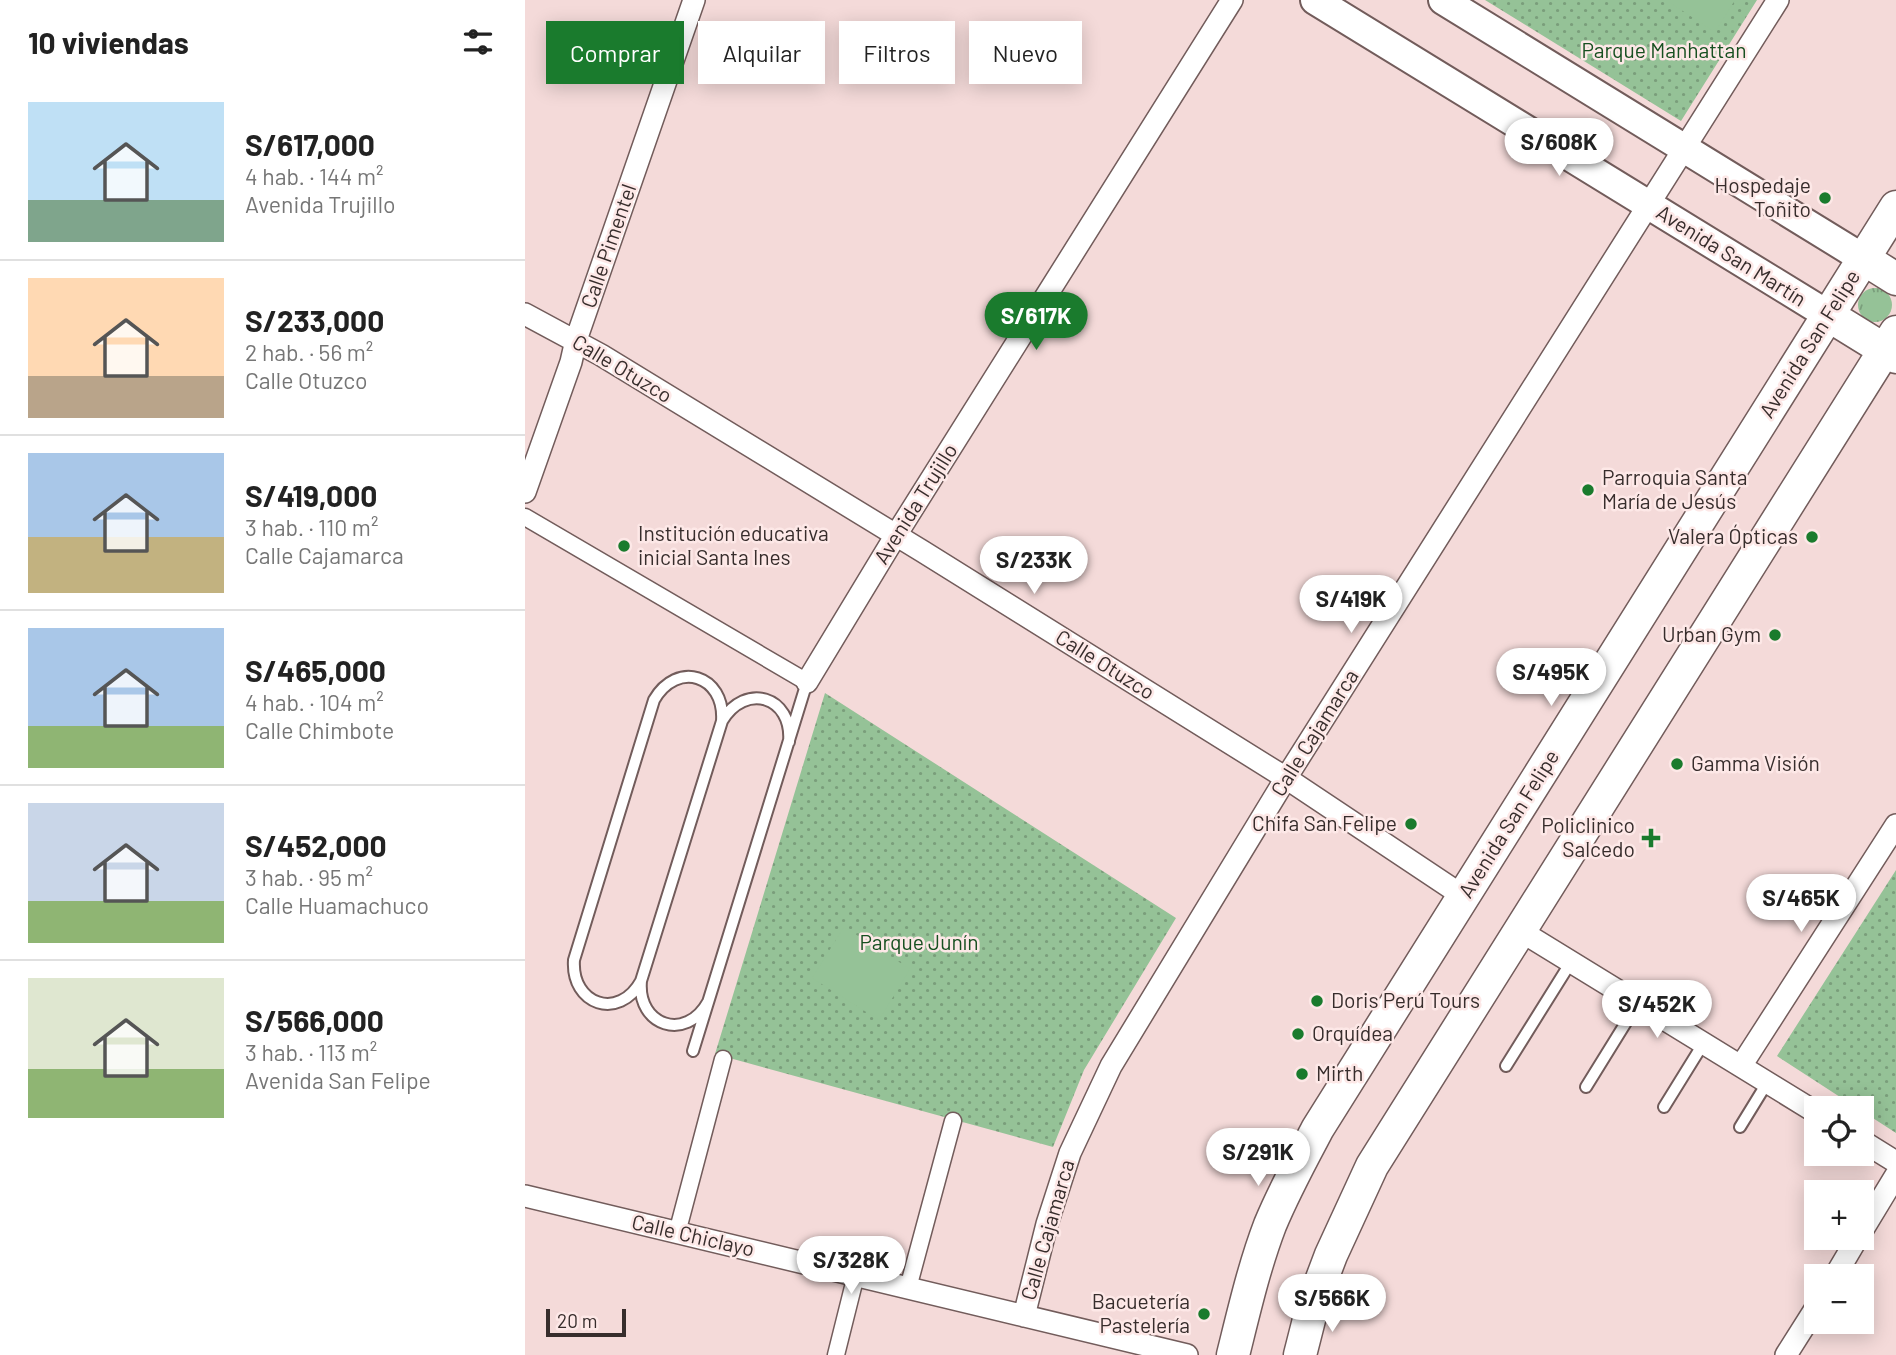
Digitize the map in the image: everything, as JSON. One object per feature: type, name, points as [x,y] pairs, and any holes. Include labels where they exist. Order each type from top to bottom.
[{"type":"main road","name":"Avenida San Felipe","points":[[1233,1355],[1254,1273],[1270,1225],[1318,1128],[1896,208]]},
{"type":"main road","points":[[1864,259],[1896,279]]},
{"type":"main road","name":"Avenida San Martín","points":[[1828,315],[1892,346]]},
{"type":"main road","points":[[1300,1355],[1314,1300],[1371,1166],[1892,346]]},
{"type":"street","name":"Calle Pimentel","points":[[525,492],[694,0]]},
{"type":"street","name":"Avenida Trujillo","points":[[807,682],[896,535],[1232,0]]},
{"type":"street","name":"Avenida San Martín","points":[[1315,0],[1828,315]]},
{"type":"street","points":[[1443,0],[1864,259]]},
{"type":"street","name":"Calle Cajamarca","points":[[1024,1316],[1047,1224],[1070,1153],[1111,1066],[1286,778],[1777,0]]},
{"type":"street","name":"Calle Otuzco","points":[[525,314],[576,340],[896,535],[1286,778],[1463,896]]},
{"type":"street","points":[[525,517],[807,682]]},
{"type":"street","points":[[1741,1066],[1896,825]]},
{"type":"street","points":[[1519,930],[1804,1105]]},
{"type":"street","points":[[677,1233],[723,1059]]},
{"type":"street","points":[[908,1288],[953,1121]]},
{"type":"street","points":[[1874,1148],[1896,1162]]},
{"type":"street","points":[[1874,1211],[1896,1175]]},
{"type":"street","name":"Calle Chiclayo","points":[[525,1196],[1187,1355]]},
{"type":"street","points":[[836,1355],[856,1275]]},
{"type":"street","points":[[1786,1355],[1804,1327]]},
{"type":"lane","points":[[641,981],[627,999],[604,1003],[592,1000],[583,993],[573,972],[574,960],[654,700],[669,682],[680,677],[692,677],[713,688],[719,697],[722,721]]},
{"type":"lane","name":"Avenida Trujillo","points":[[693,1051],[807,682]]},
{"type":"lane","points":[[708,1002],[703,1012],[694,1020],[671,1025],[650,1014],[640,993],[641,981],[722,721],[737,703],[759,698],[771,702],[787,719],[789,742]]},
{"type":"lane","points":[[1506,1066],[1571,962]]},
{"type":"lane","points":[[1586,1087],[1638,1003]]},
{"type":"lane","points":[[1664,1107],[1703,1044]]},
{"type":"lane","points":[[1740,1127],[1767,1083]]},
{"type":"green space","name":"Parque Manhattan","points":[[1485,0],[1757,0],[1681,121]]},
{"type":"green space","points":[[1735,0],[1715,32],[1669,2]]},
{"type":"green space","points":[[1875,288],[1887,293],[1892,305],[1887,317],[1875,322],[1863,317],[1858,305],[1863,293]]},
{"type":"green space","name":"Parque Junín","points":[[825,693],[1176,918],[1084,1070],[1053,1147],[715,1054]]},
{"type":"green space","points":[[1896,870],[1896,1133],[1874,1119],[1874,1096],[1839,1096],[1777,1056]]},
{"type":"green space","points":[[844,927],[910,969],[879,1020],[812,978]]},
{"type":"place","name":"Hospedaje Toñito","points":[[1825,198]]},
{"type":"place","name":"Parroquia Santa María de Jesús","points":[[1588,490]]},
{"type":"place","name":"Valera Ópticas","points":[[1812,537]]},
{"type":"place","name":"Institución educativa inicial Santa Ines","points":[[624,546]]},
{"type":"place","name":"Urban Gym","points":[[1775,635]]},
{"type":"place","name":"Gamma Visión","points":[[1677,764]]},
{"type":"place","name":"Chifa San Felipe","points":[[1411,824]]},
{"type":"place","name":"Policlinico Salcedo","points":[[1651,838]]},
{"type":"place","name":"Doris Perú Tours","points":[[1317,1001]]},
{"type":"place","name":"Orquídea","points":[[1298,1034]]},
{"type":"place","name":"Mirth","points":[[1302,1074]]},
{"type":"place","name":"Bacuetería Pastelería","points":[[1204,1314]]}]
